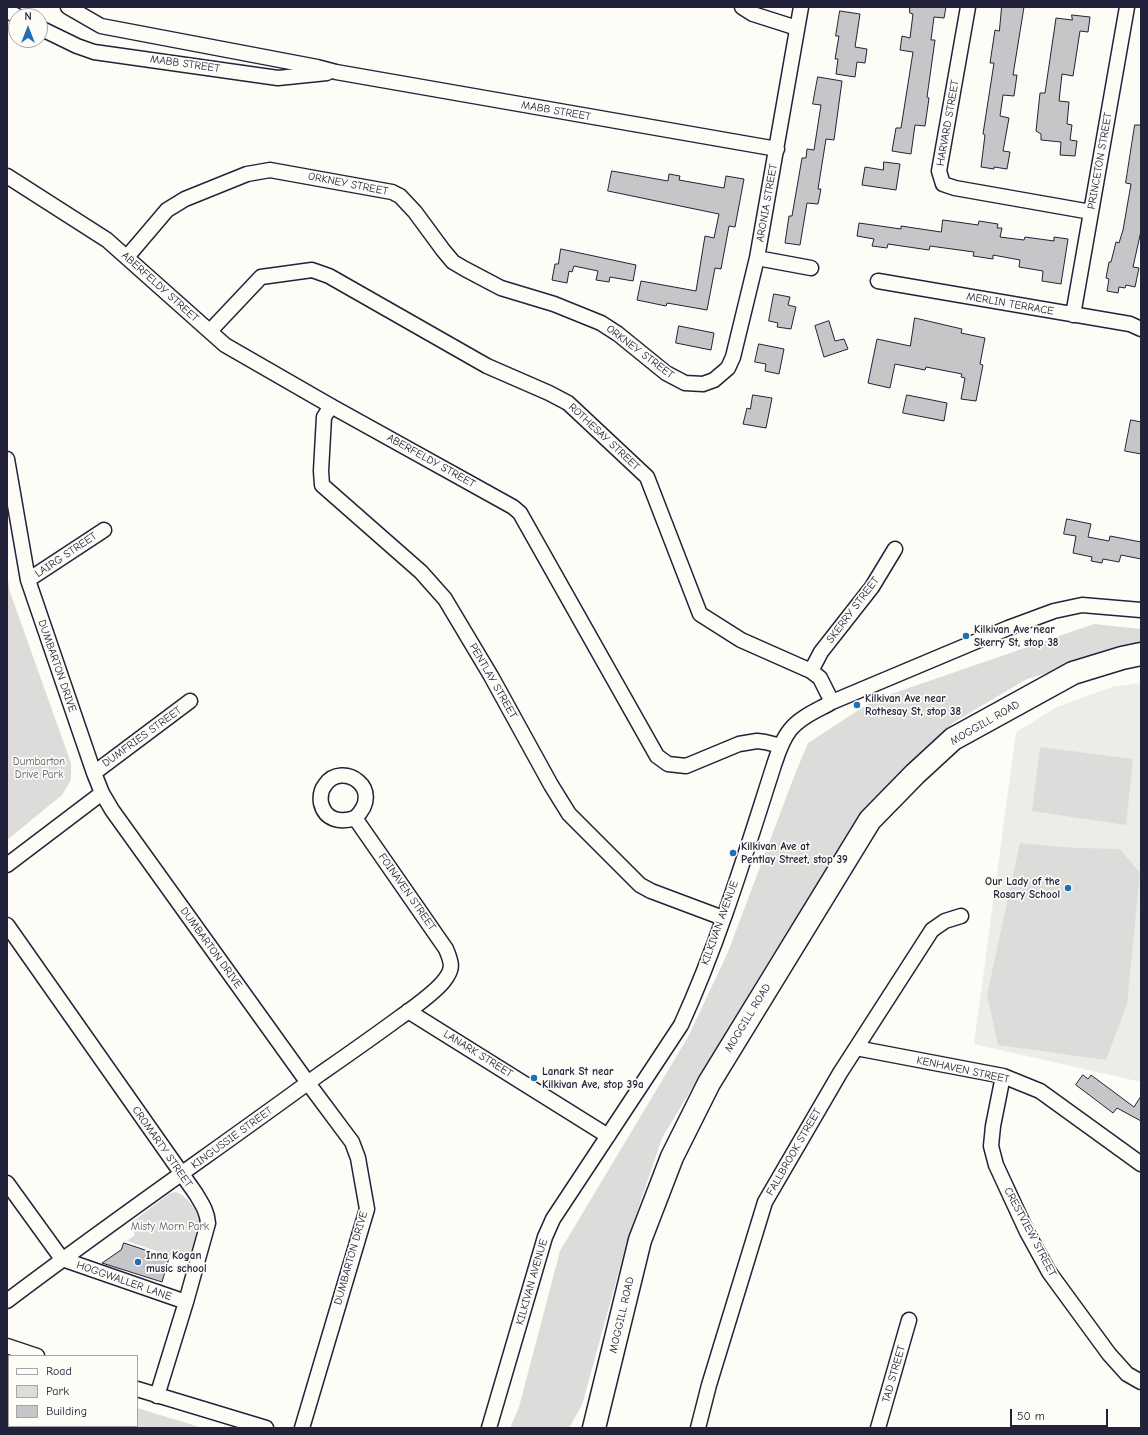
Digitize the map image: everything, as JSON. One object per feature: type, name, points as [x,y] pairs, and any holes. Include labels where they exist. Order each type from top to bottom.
[{"type":"main road","name":"MOGGILL ROAD","points":[[594,1425],[640,1240],[672,1157],[709,1083],[870,820],[915,774],[953,739],[1073,673],[1122,658],[1141,654]]},
{"type":"main road","name":"MOGGILL ROAD","points":[[1027,699],[1141,665]]},
{"type":"street","name":"MABB STREET","points":[[68,7],[101,26],[317,67],[336,72],[776,149]]},
{"type":"street","points":[[742,7],[753,14],[797,28]]},
{"type":"street","name":"ARONIA STREET","points":[[703,384],[714,380],[722,374],[728,368],[733,357],[757,258],[801,7]]},
{"type":"street","name":"HARVARD STREET","points":[[968,7],[939,171],[943,184],[955,188],[1091,212]]},
{"type":"street","name":"PRINCETON STREET","points":[[1073,315],[1127,7]]},
{"type":"street","name":"MABB STREET","points":[[48,32],[77,46],[94,52],[278,78],[336,72]]},
{"type":"street","name":"ORKNEY STREET","points":[[127,257],[167,210],[196,194],[247,174],[259,171],[270,170],[392,192],[400,196],[415,212],[453,262],[501,288],[554,304],[601,323],[618,334],[666,373],[685,383],[703,384]]},
{"type":"street","name":"ABERFELDY STREET","points":[[7,176],[107,240],[225,345],[513,507],[520,513],[657,756],[668,764],[686,766],[739,744],[757,741],[781,746]]},
{"type":"street","points":[[757,258],[811,268]]},
{"type":"street","name":"ROTHESAY STREET","points":[[210,331],[261,277],[312,270],[329,276],[487,366],[549,393],[568,403],[647,477],[700,614],[741,640],[811,670],[820,678],[832,702]]},
{"type":"street","name":"MERLIN TERRACE","points":[[878,280],[1130,324],[1141,329]]},
{"type":"street","name":"PENTLAY STREET","points":[[331,406],[324,417],[321,471],[322,485],[421,572],[445,599],[491,676],[551,785],[569,814],[640,885],[651,891],[723,918]]},
{"type":"street","name":"DUMBARTON DRIVE","points":[[7,459],[28,580],[102,793],[112,810],[352,1142],[358,1158],[367,1209],[302,1428]]},
{"type":"street","name":"LAIRG STREET","points":[[28,580],[104,530]]},
{"type":"street","name":"SKERRY STREET","points":[[811,670],[821,652],[872,587],[895,549]]},
{"type":"street","name":"KILKIVAN AVENUE","points":[[489,1428],[544,1237],[554,1219],[681,1025],[723,918],[781,746],[790,730],[805,717],[832,702],[1002,630],[1054,611],[1082,605],[1141,610]]},
{"type":"street","name":"DUMFRIES STREET","points":[[94,773],[190,702]]},
{"type":"street","points":[[7,865],[102,793]]},
{"type":"street","name":"FOINAVEN STREET","points":[[355,818],[446,949],[451,962],[451,970]]},
{"type":"street","name":"FALLBROOK STREET","points":[[698,1428],[709,1385],[765,1202],[856,1048],[932,930],[945,921],[961,916]]},
{"type":"street","name":"CROMARTY STREET","points":[[7,925],[205,1208],[208,1223],[186,1302],[156,1396]]},
{"type":"street","name":"KINGUSSIE STREET","points":[[7,1301],[62,1259],[408,1011],[443,982],[451,970]]},
{"type":"street","name":"LANARK STREET","points":[[408,1011],[608,1136]]},
{"type":"street","name":"KENHAVEN STREET","points":[[856,1048],[1003,1076],[1040,1091],[1141,1164]]},
{"type":"street","name":"CRESTVIEW STREET","points":[[1003,1076],[993,1126],[991,1146],[996,1165],[1027,1232],[1049,1272],[1109,1354],[1127,1374],[1141,1382]]},
{"type":"street","points":[[7,1183],[62,1259]]},
{"type":"street","name":"HOGGWALLER LANE","points":[[62,1259],[186,1302]]},
{"type":"street","name":"TAD STREET","points":[[878,1428],[909,1320]]},
{"type":"street","points":[[7,1346],[34,1355]]},
{"type":"street","points":[[138,1389],[266,1428]]},
{"type":"shaded area","name":"Our Lady of the Rosary School","points":[[1141,683],[1141,1082],[974,1044],[1016,732],[1057,707],[1112,687]]},
{"type":"green space","name":"Dumbarton Drive Park","points":[[7,573],[10,592],[71,763],[71,780],[62,795],[7,840]]},
{"type":"green space","points":[[1094,624],[1141,629],[1141,645],[1027,679],[954,722],[866,808],[763,970],[662,1138],[626,1245],[582,1405],[569,1428],[510,1428],[519,1407],[560,1251],[688,1037],[728,952],[808,743],[874,700]]},
{"type":"green space","points":[[1040,747],[1133,759],[1126,825],[1032,811]]},
{"type":"green space","points":[[1020,843],[1075,848],[1120,849],[1140,873],[1127,1004],[1106,1060],[998,1045],[987,995]]},
{"type":"green space","name":"Misty Morn Park","points":[[176,1192],[187,1199],[200,1219],[189,1262],[127,1241],[135,1235],[131,1223],[170,1193]]},
{"type":"green space","points":[[8,1386],[8,1427],[138,1427],[138,1408],[203,1428],[7,1428]]},
{"type":"building","points":[[910,7],[946,7],[944,18],[934,17],[931,40],[935,40],[927,97],[929,98],[925,126],[915,125],[911,154],[892,151],[896,128],[901,128],[913,52],[900,50],[902,36],[910,38],[913,14],[910,13]]},
{"type":"building","points":[[1002,7],[1024,7],[1013,75],[1017,75],[1014,96],[1003,95],[1000,116],[1009,118],[1003,151],[1010,152],[1007,169],[994,167],[994,169],[981,167],[985,135],[983,134],[994,63],[990,63],[995,30],[999,31]]},
{"type":"building","points":[[840,11],[860,14],[855,47],[867,49],[865,63],[857,62],[855,77],[836,74],[838,59],[835,59],[839,36],[836,36]]},
{"type":"building","points":[[1072,15],[1090,17],[1088,32],[1080,31],[1073,76],[1062,74],[1059,101],[1069,102],[1067,124],[1072,125],[1070,140],[1077,141],[1075,156],[1060,155],[1061,142],[1041,140],[1041,134],[1036,131],[1040,93],[1045,93],[1056,18],[1072,20]]},
{"type":"building","points":[[818,77],[842,81],[834,140],[826,139],[818,189],[821,189],[818,204],[807,203],[800,245],[785,243],[789,216],[792,216],[802,158],[806,158],[807,149],[814,150],[821,105],[813,104]]},
{"type":"building","points":[[1135,125],[1141,125],[1141,231],[1133,267],[1139,268],[1135,287],[1126,285],[1125,288],[1119,287],[1118,293],[1107,291],[1109,279],[1106,278],[1109,262],[1111,262],[1116,242],[1119,243],[1123,230],[1131,184],[1126,183]]},
{"type":"building","points":[[884,162],[900,164],[896,190],[862,185],[865,167],[883,170]]},
{"type":"building","points":[[612,171],[668,181],[669,174],[680,176],[679,180],[724,188],[726,176],[744,179],[735,227],[729,226],[721,269],[715,268],[707,310],[667,303],[666,306],[637,300],[641,281],[696,291],[705,236],[714,238],[719,214],[608,191]]},
{"type":"building","points":[[943,220],[978,225],[979,221],[998,224],[997,228],[1002,228],[1000,237],[1024,240],[1025,237],[1054,241],[1054,237],[1068,239],[1061,284],[1042,281],[1043,271],[1019,267],[1020,260],[993,255],[993,259],[973,256],[974,252],[930,246],[929,250],[888,244],[887,248],[872,246],[874,239],[857,236],[859,223],[901,229],[901,226],[941,232]]},
{"type":"building","points":[[561,249],[636,265],[633,281],[610,277],[609,282],[596,280],[598,271],[574,266],[572,272],[569,271],[567,283],[552,280],[555,264],[558,264]]},
{"type":"building","points":[[774,294],[790,297],[788,305],[796,307],[791,329],[777,327],[778,323],[769,321]]},
{"type":"building","points":[[915,318],[962,329],[961,333],[985,338],[980,364],[983,365],[976,401],[961,399],[965,378],[961,377],[962,374],[926,367],[925,370],[895,364],[890,388],[868,383],[877,339],[910,346]]},
{"type":"building","points":[[829,321],[835,341],[844,339],[848,349],[824,357],[815,326]]},
{"type":"building","points":[[679,326],[714,333],[711,350],[676,343]]},
{"type":"building","points":[[759,344],[784,349],[779,374],[765,371],[766,364],[755,362]]},
{"type":"building","points":[[753,395],[772,398],[766,428],[743,424],[747,408],[750,409]]},
{"type":"building","points":[[907,395],[947,403],[944,421],[903,413]]},
{"type":"building","points":[[1131,420],[1141,422],[1141,454],[1125,451]]},
{"type":"building","points":[[1067,519],[1091,524],[1088,537],[1109,541],[1110,536],[1141,542],[1141,559],[1121,555],[1119,562],[1103,559],[1102,563],[1091,561],[1092,557],[1073,553],[1076,536],[1064,534]]},
{"type":"building","points":[[1083,1075],[1088,1079],[1091,1075],[1134,1107],[1141,1096],[1141,1121],[1117,1108],[1113,1113],[1076,1085]]},
{"type":"building","name":"Inna Kogan music school","points":[[124,1243],[169,1258],[162,1282],[102,1263],[121,1250]]},
{"type":"place","name":"Kilkivan Ave near Skerry St, stop 38","points":[[966,636]]},
{"type":"place","name":"Kilkivan Ave near Rothesay St, stop 38","points":[[857,705]]},
{"type":"place","name":"Kilkivan Ave at Pentlay Street, stop 39","points":[[733,853]]},
{"type":"place","name":"Our Lady of the Rosary School","points":[[1068,888]]},
{"type":"place","name":"Lanark St near Kilkivan Ave, stop 39a","points":[[534,1078]]},
{"type":"place","name":"Inna Kogan music school","points":[[138,1262]]}]
